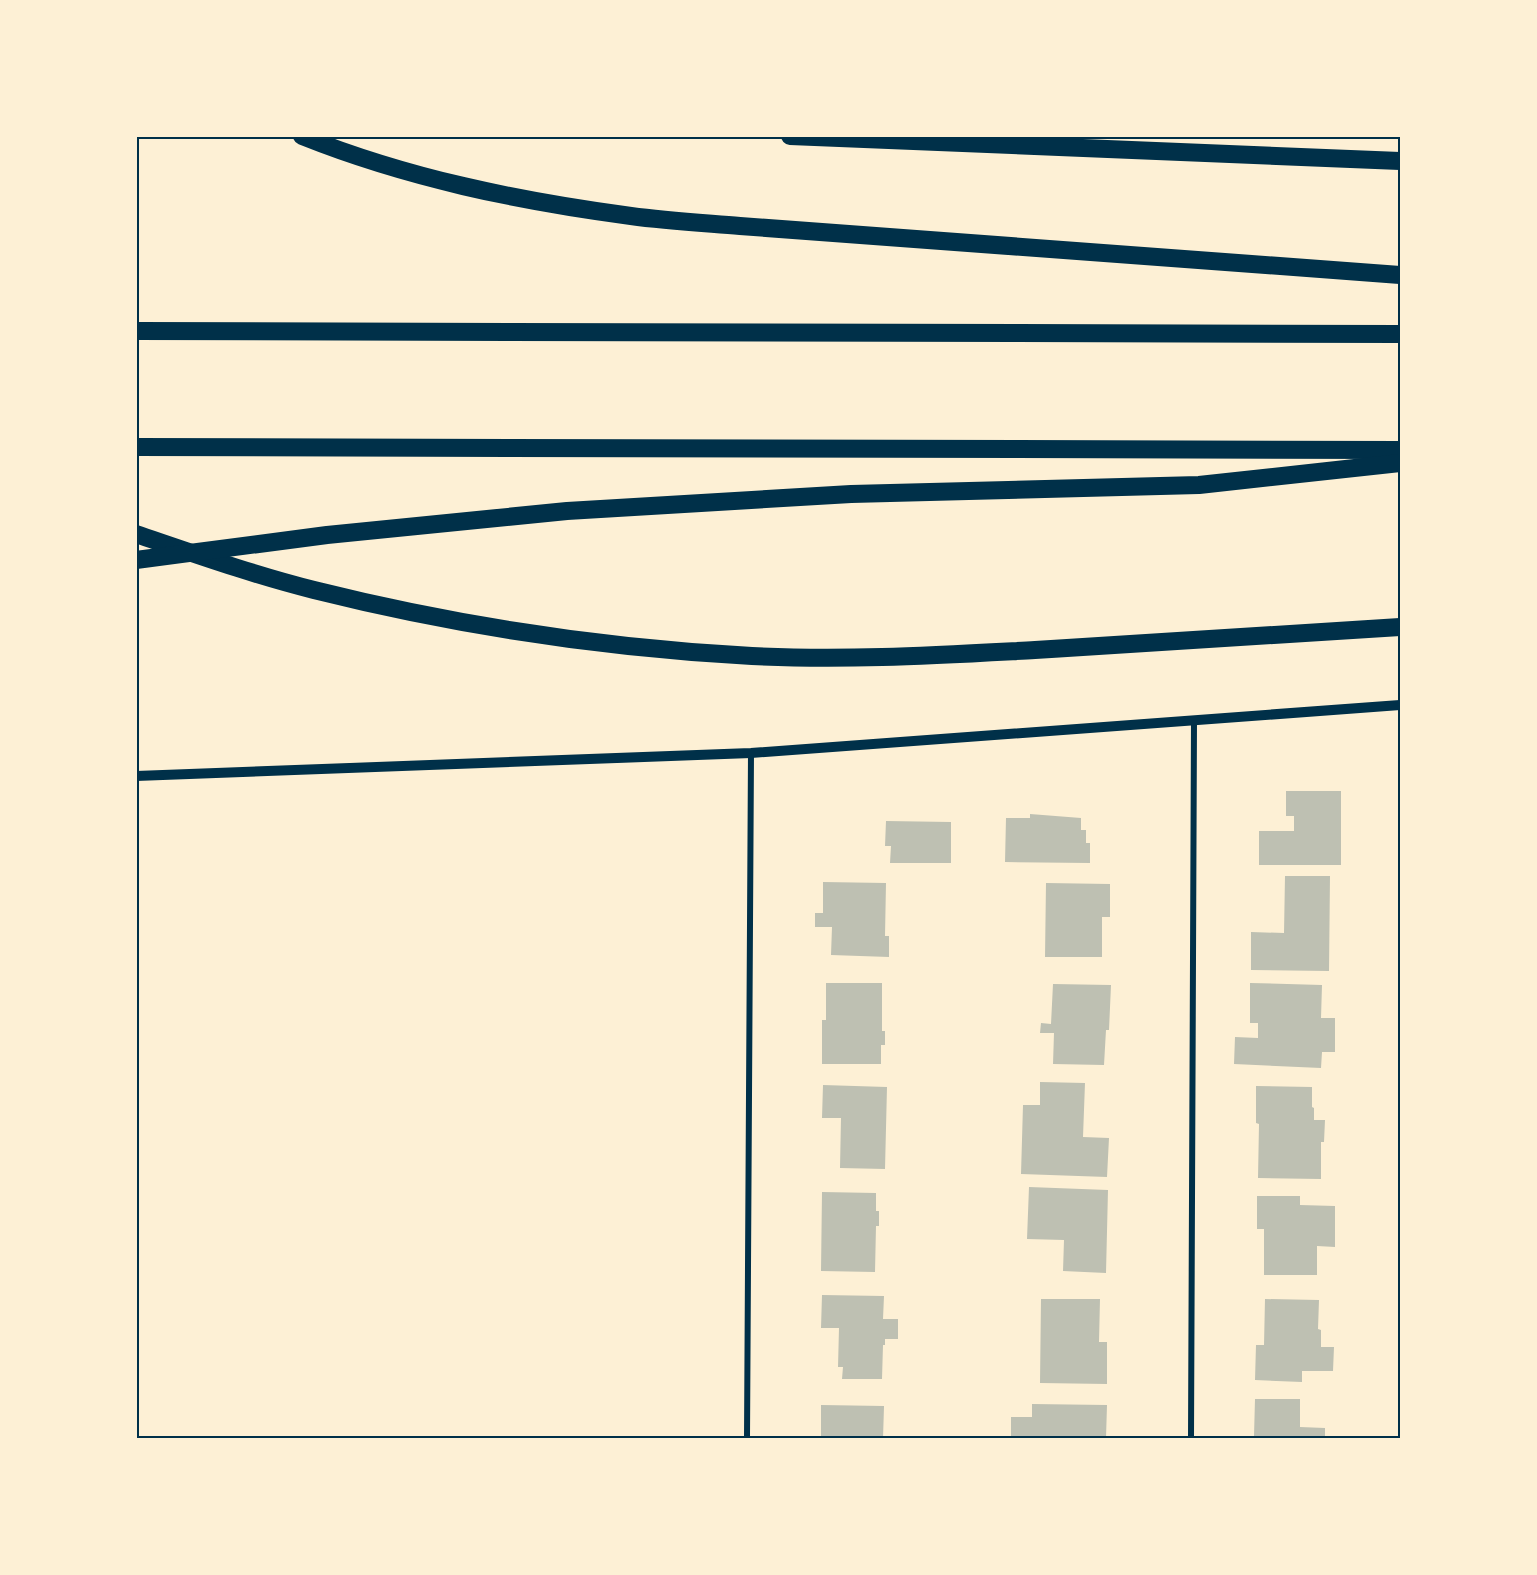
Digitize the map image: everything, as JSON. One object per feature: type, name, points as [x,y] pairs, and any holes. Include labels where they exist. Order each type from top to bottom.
[{"type":"highway","points":[[302,136],[336,150],[434,180],[530,201],[632,217],[1401,275]]},
{"type":"highway","points":[[790,136],[1401,161]]},
{"type":"highway","points":[[136,331],[1401,334]]},
{"type":"highway","points":[[136,447],[1401,450]]},
{"type":"highway","points":[[136,560],[327,535],[493,517],[851,494],[1188,486],[1401,464]]},
{"type":"highway","points":[[136,534],[311,590],[416,613],[527,633],[636,648],[753,656],[846,658],[941,655],[1401,627]]},
{"type":"street","points":[[136,776],[751,753],[1401,705]]},
{"type":"street","points":[[1191,1438],[1194,720]]},
{"type":"street","points":[[747,1438],[751,753]]},
{"type":"building","points":[[1286,791],[1341,791],[1341,865],[1259,865],[1259,831],[1294,831],[1294,816],[1286,816]]},
{"type":"building","points":[[1030,814],[1081,818],[1081,830],[1086,830],[1086,843],[1090,843],[1090,863],[1005,862],[1006,818],[1030,818]]},
{"type":"building","points":[[886,821],[951,822],[951,863],[890,863],[891,846],[885,846]]},
{"type":"building","points":[[1285,876],[1330,876],[1329,971],[1251,970],[1251,932],[1284,933]]},
{"type":"building","points":[[823,882],[886,883],[885,936],[889,936],[889,957],[831,955],[832,927],[815,927],[815,913],[823,913]]},
{"type":"building","points":[[1046,883],[1110,884],[1110,917],[1102,917],[1102,957],[1045,957]]},
{"type":"building","points":[[826,983],[882,983],[882,1031],[885,1031],[885,1045],[881,1045],[881,1064],[822,1064],[822,1020],[826,1020]]},
{"type":"building","points":[[1250,983],[1322,985],[1321,1018],[1335,1018],[1335,1052],[1322,1052],[1321,1068],[1234,1064],[1235,1037],[1258,1038],[1258,1023],[1250,1023]]},
{"type":"building","points":[[1053,984],[1111,985],[1109,1030],[1106,1030],[1104,1065],[1053,1064],[1054,1033],[1040,1033],[1041,1023],[1051,1024]]},
{"type":"building","points":[[1040,1082],[1085,1083],[1083,1137],[1109,1138],[1107,1177],[1021,1174],[1023,1105],[1040,1105]]},
{"type":"building","points":[[823,1085],[887,1087],[885,1169],[840,1168],[841,1118],[822,1118]]},
{"type":"building","points":[[1256,1086],[1312,1087],[1314,1120],[1325,1120],[1324,1142],[1321,1142],[1321,1179],[1258,1178],[1259,1124],[1256,1123]]},
{"type":"building","points":[[1029,1187],[1108,1190],[1106,1273],[1063,1271],[1064,1240],[1027,1239]]},
{"type":"building","points":[[822,1192],[876,1193],[879,1226],[876,1226],[875,1272],[821,1271]]},
{"type":"building","points":[[1257,1196],[1300,1196],[1300,1205],[1335,1206],[1335,1247],[1317,1246],[1317,1275],[1264,1275],[1264,1229],[1257,1229]]},
{"type":"building","points":[[822,1295],[884,1296],[883,1319],[898,1319],[898,1339],[885,1339],[882,1379],[842,1379],[843,1367],[838,1367],[839,1328],[821,1328]]},
{"type":"building","points":[[1041,1299],[1100,1299],[1099,1342],[1107,1342],[1107,1384],[1040,1383]]},
{"type":"building","points":[[1265,1299],[1319,1300],[1318,1329],[1321,1330],[1321,1347],[1334,1347],[1333,1371],[1302,1371],[1302,1382],[1255,1380],[1256,1345],[1264,1345]]},
{"type":"building","points":[[1255,1399],[1300,1399],[1300,1427],[1325,1428],[1325,1438],[1254,1436]]},
{"type":"building","points":[[1032,1404],[1107,1405],[1106,1438],[1011,1438],[1011,1417],[1032,1417]]},
{"type":"building","points":[[821,1405],[884,1406],[883,1438],[821,1438]]}]
